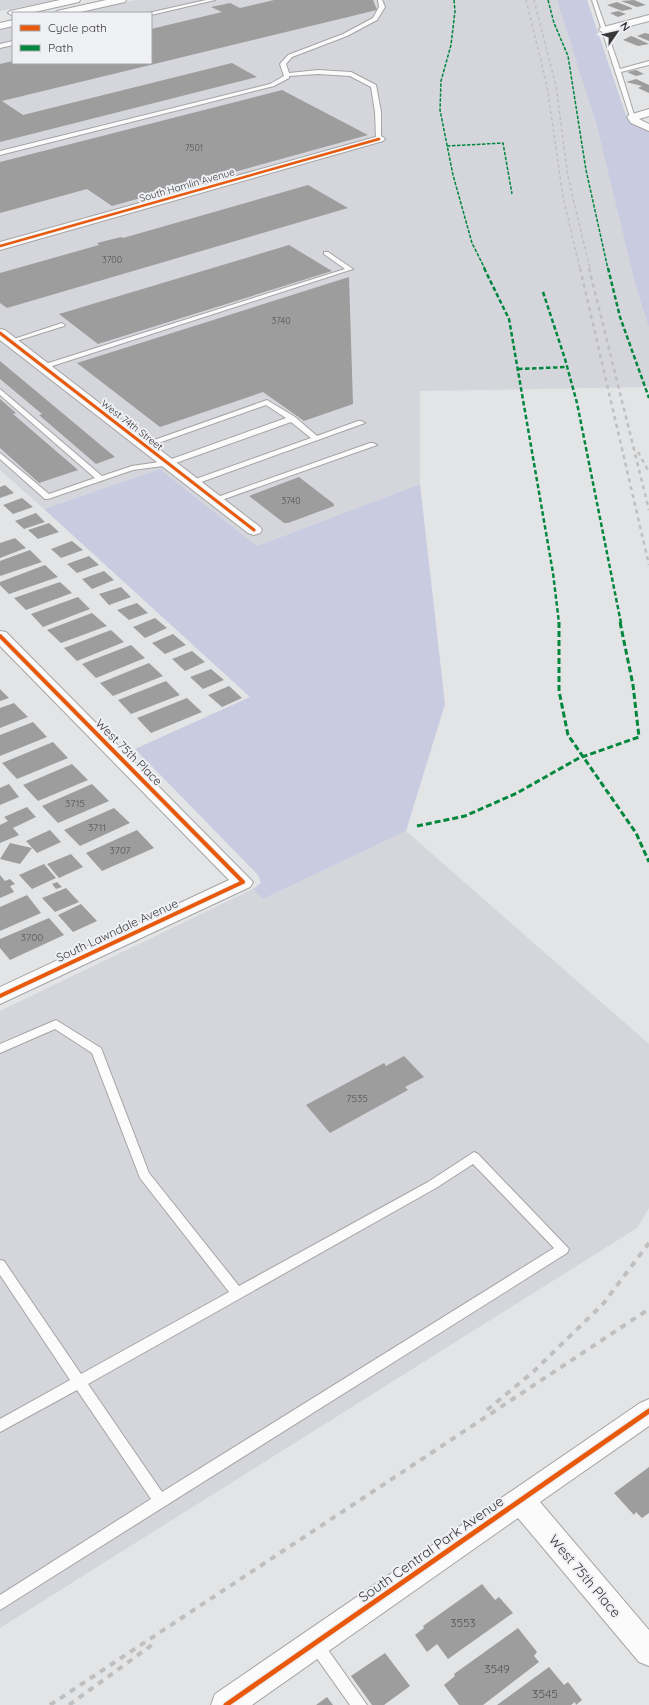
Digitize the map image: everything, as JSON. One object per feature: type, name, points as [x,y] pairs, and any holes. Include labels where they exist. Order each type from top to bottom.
[{"type":"main road","points":[[19,12],[75,0]]},
{"type":"main road","points":[[66,12],[121,0]]},
{"type":"main road","points":[[0,16],[12,13]]},
{"type":"main road","points":[[0,26],[12,23]]},
{"type":"street","points":[[604,30],[649,18]]},
{"type":"street","points":[[649,112],[633,117],[635,121],[649,128]]},
{"type":"street","name":"South Hamlin Avenue","points":[[0,246],[379,139]]},
{"type":"street","name":"West 74th Street","points":[[5,337],[213,500],[254,530]]},
{"type":"street","name":"West 75th Place","points":[[0,636],[243,882]]},
{"type":"street","name":"South Lawndale Avenue","points":[[0,996],[243,882]]},
{"type":"street","name":"South Central Park Avenue","points":[[226,1705],[649,1411]]},
{"type":"street","name":"West 75th Place","points":[[521,1500],[649,1652]]},
{"type":"lane","points":[[152,13],[212,0]]},
{"type":"lane","points":[[0,153],[272,85],[287,77],[283,64],[290,56],[346,36],[375,19],[382,7],[380,0]]},
{"type":"lane","points":[[594,0],[633,117]]},
{"type":"lane","points":[[0,46],[12,43]]},
{"type":"lane","points":[[618,71],[649,63]]},
{"type":"lane","points":[[286,75],[318,72],[351,74],[374,86],[378,112],[379,139]]},
{"type":"lane","points":[[43,366],[350,269],[326,253]]},
{"type":"lane","points":[[5,337],[62,325]]},
{"type":"lane","points":[[0,391],[101,479]]},
{"type":"lane","points":[[144,445],[267,402],[292,419],[316,439]]},
{"type":"lane","points":[[0,455],[48,497],[132,468],[167,463],[292,419]]},
{"type":"lane","points":[[193,483],[361,423]]},
{"type":"lane","points":[[213,500],[373,445]]},
{"type":"lane","points":[[0,1049],[56,1024],[97,1051],[144,1175],[237,1294]]},
{"type":"lane","points":[[0,1426],[432,1185],[474,1157],[564,1249],[160,1500],[0,1603]]},
{"type":"lane","points":[[0,1265],[4,1279],[79,1381],[160,1500]]},
{"type":"lane","points":[[315,1643],[359,1705]]},
{"type":"shaded area","points":[[0,0],[60,0],[0,11]]},
{"type":"shaded area","points":[[136,0],[586,0],[649,184],[649,387],[420,391],[420,484],[257,546],[160,469],[44,509],[0,470],[0,30],[12,27],[12,64],[152,64],[152,12],[82,12]]},
{"type":"shaded area","points":[[557,0],[587,0],[626,115],[634,122],[649,129],[649,327],[636,287],[597,126]]},
{"type":"shaded area","points":[[160,469],[257,546],[420,484],[445,704],[406,831],[263,899],[253,889],[261,883],[258,875],[135,749],[250,697],[44,509]]},
{"type":"shaded area","points":[[406,831],[649,1044],[649,1208],[637,1228],[0,1628],[0,1011],[253,889],[263,899]]},
{"type":"building","points":[[274,0],[373,0],[377,10],[2,101],[23,115],[232,63],[257,77],[0,142],[0,64],[12,61],[12,64],[152,64],[152,29],[222,12],[211,7],[230,3],[240,8]]},
{"type":"building","points":[[634,0],[646,5],[637,7],[621,1]]},
{"type":"building","points":[[617,2],[632,9],[622,11],[607,5]]},
{"type":"building","points":[[618,11],[626,14],[618,17],[610,13]]},
{"type":"building","points":[[645,33],[649,34],[649,41],[637,36]]},
{"type":"building","points":[[631,36],[649,44],[638,46],[623,40]]},
{"type":"building","points":[[636,70],[644,74],[636,76],[627,72]]},
{"type":"building","points":[[636,79],[649,85],[649,93],[638,88],[642,86],[626,82]]},
{"type":"building","points":[[282,90],[368,135],[112,206],[87,189],[0,213],[0,162]]},
{"type":"building","points":[[308,185],[348,208],[7,308],[0,303],[0,273],[99,245],[97,243],[121,237],[123,238]]},
{"type":"building","points":[[289,245],[332,271],[98,344],[59,314]]},
{"type":"building","points":[[349,277],[353,404],[304,421],[263,392],[160,427],[77,363]]},
{"type":"building","points":[[0,361],[115,457],[96,464],[39,415],[42,414],[0,379]]},
{"type":"building","points":[[0,399],[16,413],[13,414],[78,470],[39,483],[0,448]]},
{"type":"building","points":[[299,477],[334,504],[334,506],[288,523],[284,523],[249,496]]},
{"type":"building","points":[[5,485],[14,493],[0,498],[0,487]]},
{"type":"building","points":[[22,498],[33,507],[13,514],[3,505]]},
{"type":"building","points":[[36,513],[45,522],[24,529],[15,521]]},
{"type":"building","points":[[49,523],[59,532],[38,539],[28,530]]},
{"type":"building","points":[[15,538],[26,548],[0,558],[0,543]]},
{"type":"building","points":[[72,541],[83,550],[61,558],[51,549]]},
{"type":"building","points":[[30,550],[42,562],[0,576],[0,561]]},
{"type":"building","points":[[89,556],[99,565],[77,573],[67,564]]},
{"type":"building","points":[[45,565],[58,577],[9,594],[0,585],[0,582]]},
{"type":"building","points":[[104,571],[114,580],[92,589],[82,579]]},
{"type":"building","points":[[60,582],[72,593],[26,610],[14,598]]},
{"type":"building","points":[[121,587],[131,597],[109,605],[99,594]]},
{"type":"building","points":[[78,597],[90,609],[43,627],[31,614]]},
{"type":"building","points":[[137,603],[148,613],[129,620],[117,610]]},
{"type":"building","points":[[92,613],[107,626],[61,643],[47,630]]},
{"type":"building","points":[[155,618],[167,628],[145,638],[133,627]]},
{"type":"building","points":[[111,630],[124,642],[77,661],[64,648]]},
{"type":"building","points":[[173,634],[186,645],[165,654],[152,643]]},
{"type":"building","points":[[131,645],[145,658],[96,678],[82,664]]},
{"type":"building","points":[[192,651],[205,662],[185,671],[172,659]]},
{"type":"building","points":[[149,663],[163,676],[113,696],[100,683]]},
{"type":"building","points":[[211,669],[224,680],[203,689],[190,677]]},
{"type":"building","points":[[166,681],[180,695],[131,714],[118,700]]},
{"type":"building","points":[[229,686],[242,698],[222,707],[208,695]]},
{"type":"building","points":[[0,689],[9,698],[0,701]]},
{"type":"building","points":[[187,698],[202,712],[151,733],[137,718]]},
{"type":"building","points":[[14,703],[28,717],[0,728],[0,708]]},
{"type":"building","points":[[33,722],[47,737],[0,756],[0,735]]},
{"type":"building","points":[[53,742],[68,758],[17,779],[2,763]]},
{"type":"building","points":[[72,764],[88,780],[38,801],[23,785]]},
{"type":"building","points":[[9,784],[19,797],[0,805],[0,788]]},
{"type":"building","points":[[92,784],[109,801],[58,823],[42,806]]},
{"type":"building","points":[[27,807],[36,817],[13,828],[19,835],[0,843],[0,825],[8,821],[4,817]]},
{"type":"building","points":[[114,808],[130,823],[80,846],[64,830]]},
{"type":"building","points":[[50,830],[61,842],[37,853],[26,841]]},
{"type":"building","points":[[137,830],[154,848],[102,871],[86,853]]},
{"type":"building","points":[[10,843],[32,848],[20,864],[0,859]]},
{"type":"building","points":[[71,854],[83,867],[59,878],[47,864]]},
{"type":"building","points":[[44,864],[56,878],[32,889],[19,875]]},
{"type":"building","points":[[0,875],[5,881],[10,879],[15,884],[10,886],[14,892],[0,898]]},
{"type":"building","points":[[57,882],[62,887],[56,889],[52,884]]},
{"type":"building","points":[[66,888],[79,902],[55,912],[42,898]]},
{"type":"building","points":[[27,895],[41,913],[0,931],[0,907]]},
{"type":"building","points":[[81,904],[97,921],[73,932],[58,915]]},
{"type":"building","points":[[49,918],[64,935],[10,960],[0,948],[0,939]]},
{"type":"building","points":[[404,1056],[424,1077],[405,1087],[408,1090],[330,1133],[306,1105],[384,1063],[386,1066]]},
{"type":"building","points":[[649,1467],[649,1513],[642,1518],[636,1512],[634,1515],[614,1493]]},
{"type":"building","points":[[482,1584],[495,1600],[499,1597],[513,1613],[448,1659],[437,1644],[427,1652],[415,1635],[424,1628],[423,1626]]},
{"type":"building","points":[[518,1628],[537,1652],[534,1656],[539,1662],[483,1705],[459,1705],[444,1685],[455,1676],[454,1674]]},
{"type":"building","points":[[385,1653],[410,1686],[384,1705],[372,1705],[351,1676]]},
{"type":"building","points":[[549,1667],[564,1685],[568,1682],[582,1700],[576,1705],[575,1702],[571,1705],[497,1705]]},
{"type":"building","points":[[327,1697],[333,1705],[316,1705]]},
{"type":"railway","points":[[526,0],[547,86],[563,197],[580,269]]},
{"type":"railway","points":[[534,0],[556,86],[568,177],[590,269]]},
{"type":"railway","points":[[580,268],[649,565]]},
{"type":"railway","points":[[589,268],[649,510]]},
{"type":"railway","points":[[638,452],[649,472]]},
{"type":"railway","points":[[487,1410],[533,1372],[603,1304],[649,1243]]},
{"type":"railway","points":[[50,1705],[649,1309]]},
{"type":"railway","points":[[69,1705],[156,1642]]},
{"type":"marked path","points":[[454,0],[455,11],[451,45],[441,81],[440,110],[453,175],[472,243],[509,319],[553,573],[559,626],[559,691],[568,735],[599,782],[636,833],[649,862]]},
{"type":"marked path","points":[[548,0],[554,23],[568,56],[586,170],[599,234],[620,317],[649,398]]},
{"type":"marked path","points":[[447,146],[503,143],[512,194]]},
{"type":"marked path","points":[[417,826],[465,816],[517,793],[579,758],[639,737],[633,685],[577,403],[565,359],[543,292]]},
{"type":"marked path","points":[[518,369],[567,367]]},
{"type":"cycle path","points":[[0,246],[379,139]]},
{"type":"cycle path","points":[[0,333],[254,530]]},
{"type":"cycle path","points":[[0,636],[243,882],[0,996]]},
{"type":"cycle path","points":[[226,1705],[649,1411]]}]
